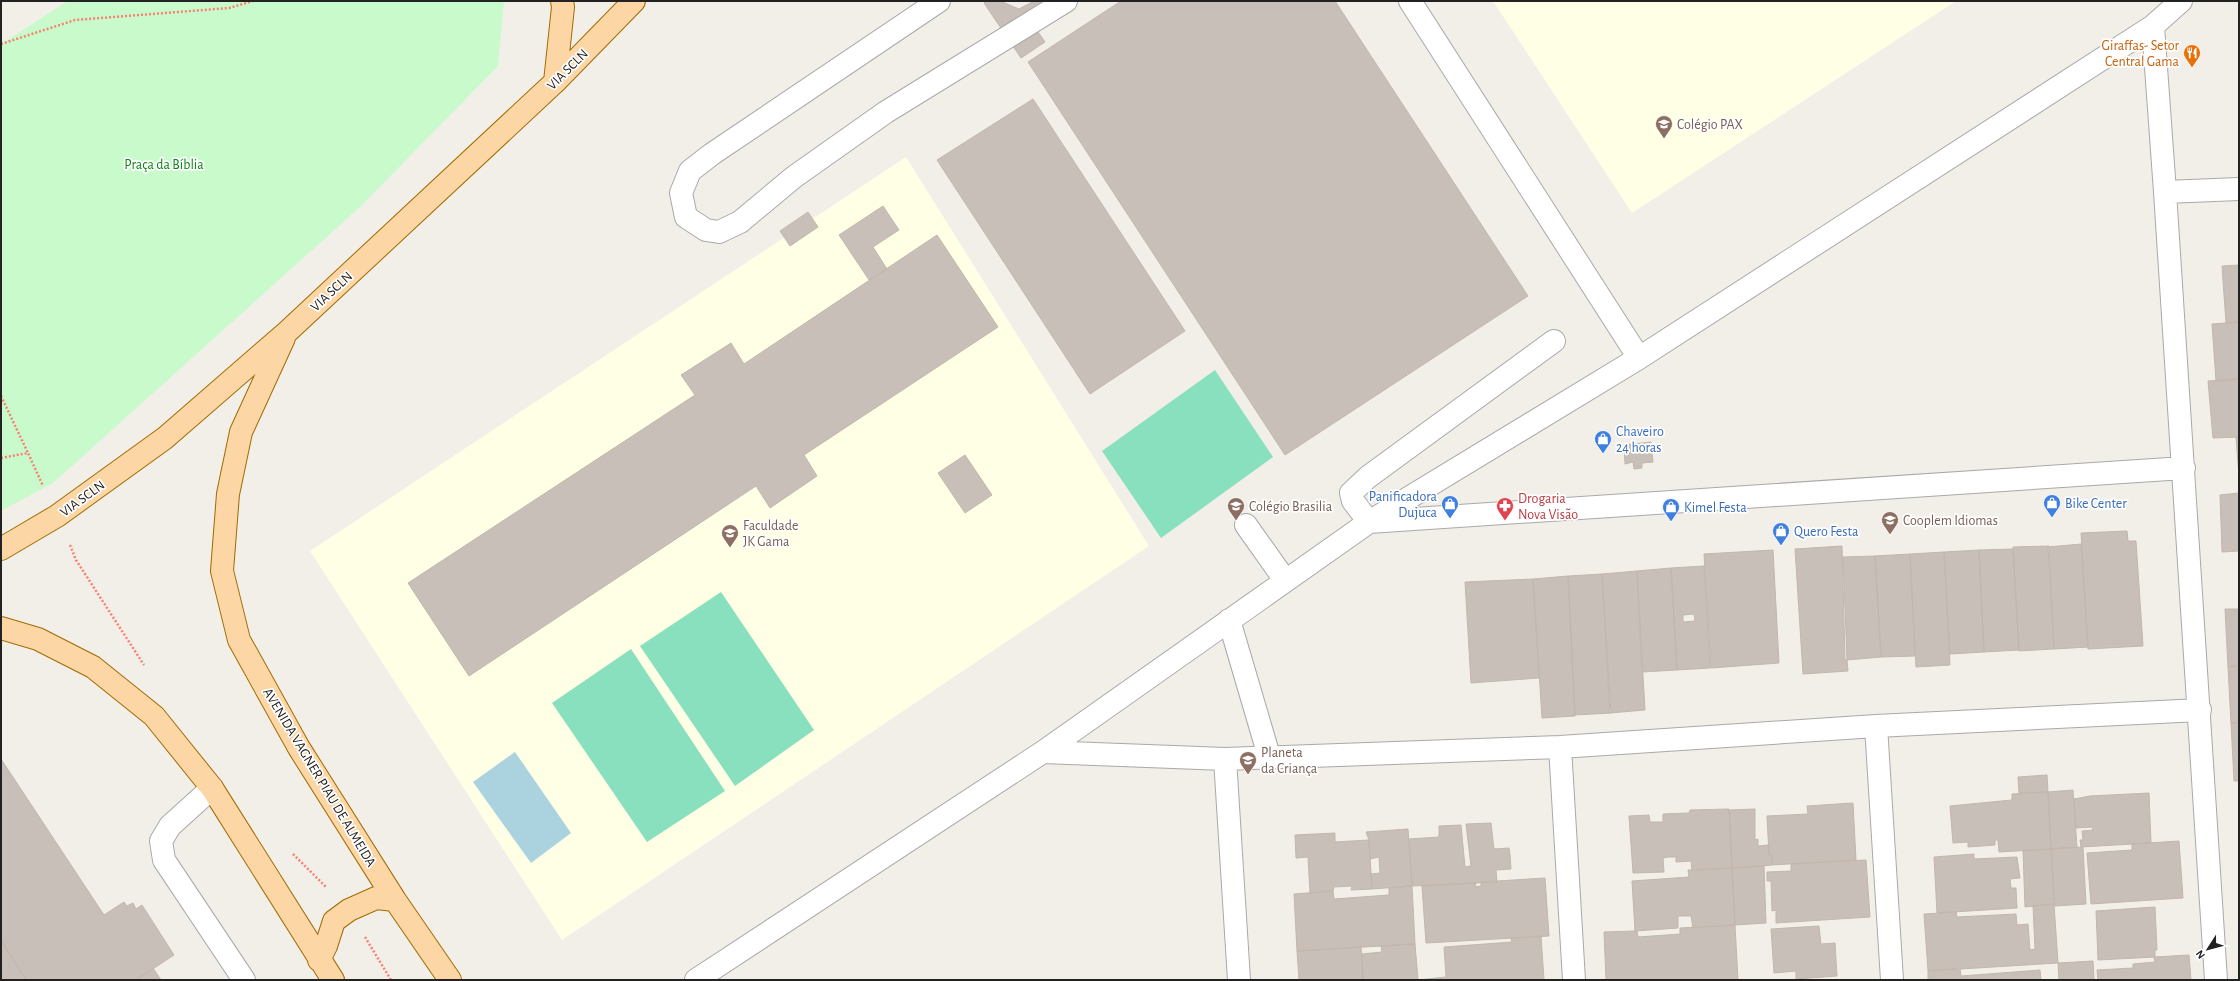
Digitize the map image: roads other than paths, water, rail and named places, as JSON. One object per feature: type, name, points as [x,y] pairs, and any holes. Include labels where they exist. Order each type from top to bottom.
[{"type":"main road","points":[[555,82],[563,7],[562,1]]},
{"type":"main road","name":"VIA SCLN","points":[[1,549],[57,516],[165,438],[287,332],[555,82],[634,1]]},
{"type":"main road","name":"AVENIDA VAGNER PIAU DE ALMEIDA","points":[[287,332],[241,432],[228,494],[222,571],[239,640],[299,748],[395,900],[450,980]]},
{"type":"main road","points":[[1,628],[38,639],[93,667],[154,716],[212,788],[333,980]]},
{"type":"main road","points":[[319,960],[326,946],[334,921],[349,910],[376,898],[395,900]]},
{"type":"street","points":[[940,1],[712,154],[690,171],[681,193],[686,217],[706,230],[720,232],[740,222],[794,177],[886,112],[1066,1]]},
{"type":"street","points":[[1410,1],[1639,358]]},
{"type":"street","points":[[696,980],[1043,752],[1369,522],[1639,358],[2153,26],[2181,1]]},
{"type":"street","points":[[2153,26],[2200,710],[2216,980]]},
{"type":"street","points":[[2165,192],[2239,189]]},
{"type":"street","points":[[1369,522],[1353,502],[1350,493],[1368,477],[1554,341]]},
{"type":"street","points":[[1369,522],[2184,468]]},
{"type":"street","points":[[1246,526],[1285,580]]},
{"type":"street","points":[[1230,620],[1269,756]]},
{"type":"street","points":[[1043,752],[1225,759],[1269,756],[1560,747],[1876,726],[2200,710]]},
{"type":"street","points":[[1876,726],[1892,980]]},
{"type":"street","points":[[1560,747],[1574,980]]},
{"type":"street","points":[[1225,759],[1239,980]]},
{"type":"street","points":[[212,788],[170,826],[161,841],[164,860],[244,980]]},
{"type":"water","points":[[515,752],[571,833],[531,863],[473,782]]},
{"type":"place","name":"Giraffas- Setor Central Gama","points":[[2192,68]]},
{"type":"place","name":"Colégio PAX","points":[[1664,139]]},
{"type":"place","name":"Chaveiro 24 horas","points":[[1603,454]]},
{"type":"place","name":"Bike Center","points":[[2052,518]]},
{"type":"place","name":"Panificadora Dujuca","points":[[1450,519]]},
{"type":"place","name":"Colégio Brasilia","points":[[1236,521]]},
{"type":"place","name":"Drogaria Nova Visão","points":[[1505,521]]},
{"type":"place","name":"Kimel Festa","points":[[1671,522]]},
{"type":"place","name":"Cooplem Idiomas","points":[[1890,535]]},
{"type":"place","name":"Quero Festa","points":[[1781,546]]},
{"type":"place","name":"Faculdade JK Gama","points":[[730,548]]},
{"type":"place","name":"Planeta da Criança","points":[[1248,775]]},
{"type":"park label","name":"Praça da Bíblia","points":[[164,164]]}]
